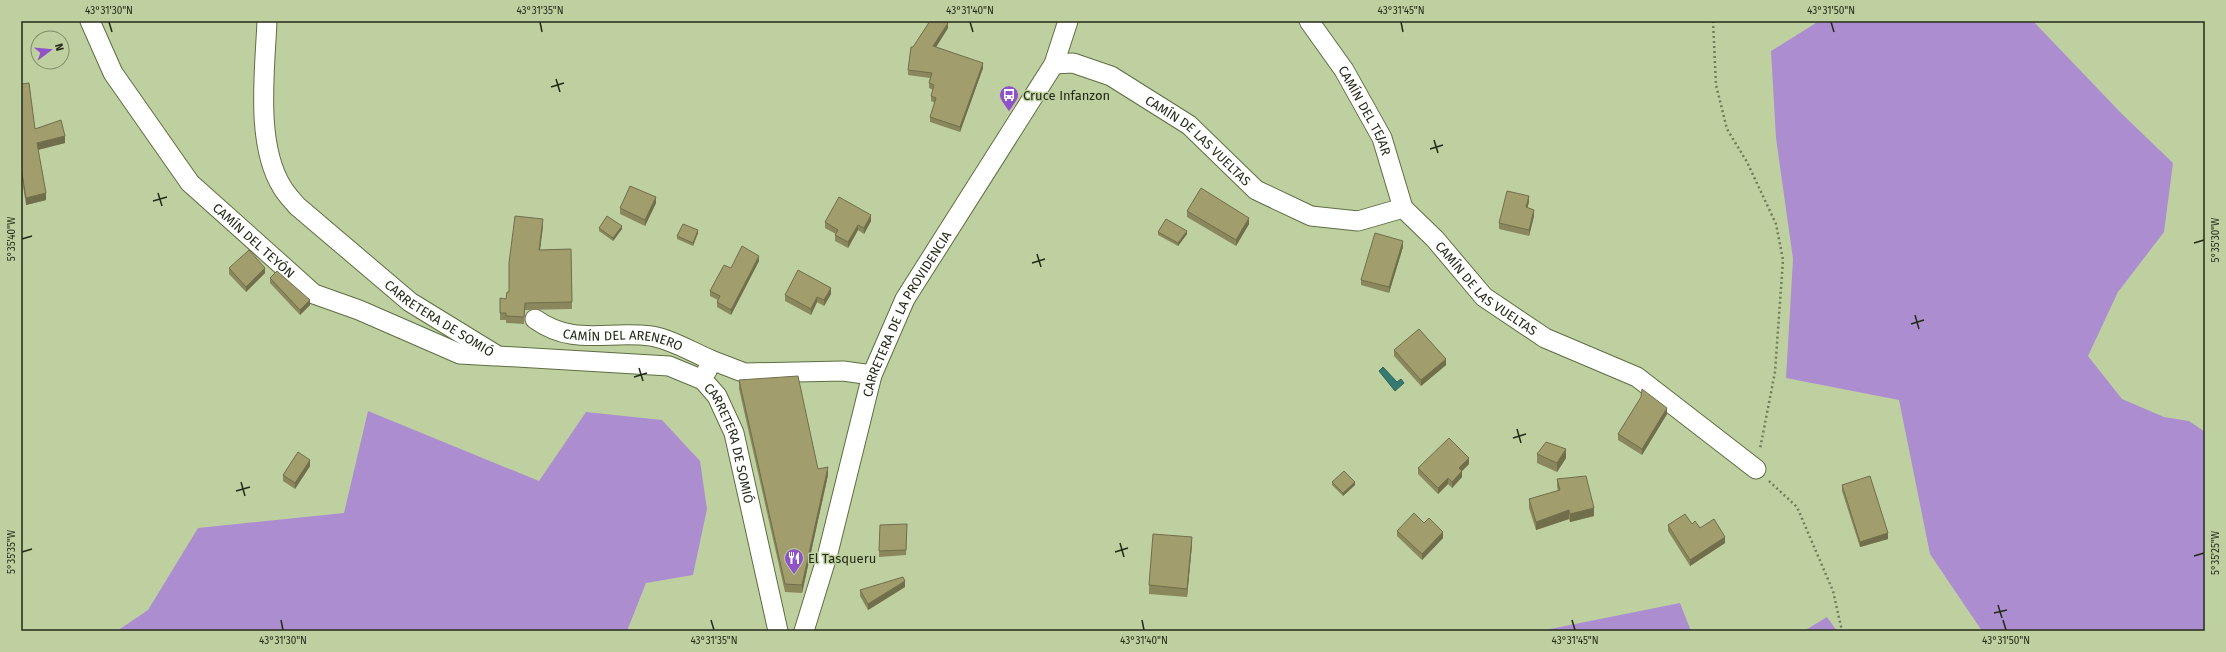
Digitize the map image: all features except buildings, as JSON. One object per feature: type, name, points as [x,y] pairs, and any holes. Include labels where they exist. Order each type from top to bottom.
[{"type":"street","name":"CAMÍN DEL TEYÓN","points":[[90,21],[113,73],[190,183],[314,294],[359,310],[460,354],[498,356]]},
{"type":"street","name":"CARRETERA DE SOMIÓ","points":[[267,21],[263,117],[273,166],[282,187],[297,206],[410,302],[498,356],[669,366],[703,380],[717,396],[734,433],[778,631]]},
{"type":"street","name":"CARRETERA DE LA PROVIDENCIA","points":[[804,631],[828,553],[872,375],[905,299],[1054,64],[1068,21]]},
{"type":"street","name":"CAMÍN DEL TEJAR","points":[[1309,21],[1344,70],[1382,138],[1403,208]]},
{"type":"street","name":"CAMÍN DE LAS VUELTAS","points":[[1054,64],[1072,63],[1111,76],[1189,125],[1256,190],[1311,216],[1358,221],[1403,208],[1435,239],[1484,297],[1545,338],[1637,377],[1756,469]]},
{"type":"street","name":"CAMÍN DEL ARENERO","points":[[535,319],[549,329],[566,334],[590,336],[651,336],[745,373],[843,371],[872,375]]},
{"type":"street","points":[[703,380],[711,360]]},
{"type":"path","points":[[1713,21],[1716,85],[1728,129],[1747,162],[1776,224],[1783,260],[1775,372],[1756,469],[1798,507],[1833,591],[1842,631]]},
{"type":"shaded area","points":[[1819,21],[2033,21],[2121,113],[2173,163],[2164,232],[2118,292],[2088,356],[2122,399],[2164,417],[2189,421],[2205,432],[2205,631],[1982,631],[1930,554],[1899,400],[1786,378],[1793,259],[1776,138],[1771,51]]},
{"type":"shaded area","points":[[368,411],[539,481],[586,412],[662,420],[700,461],[707,509],[693,575],[646,583],[627,631],[117,631],[148,610],[198,528],[344,513]]},
{"type":"shaded area","points":[[1680,603],[1691,631],[1540,631]]},
{"type":"shaded area","points":[[1827,617],[1837,631],[1804,631]]},
{"type":"water","points":[[1383,367],[1397,382],[1401,379],[1404,383],[1395,391],[1379,371]]},
{"type":"place","name":"Cruce Infanzon","points":[[1009,112]]},
{"type":"place","name":"El Tasqueru","points":[[794,575]]}]
